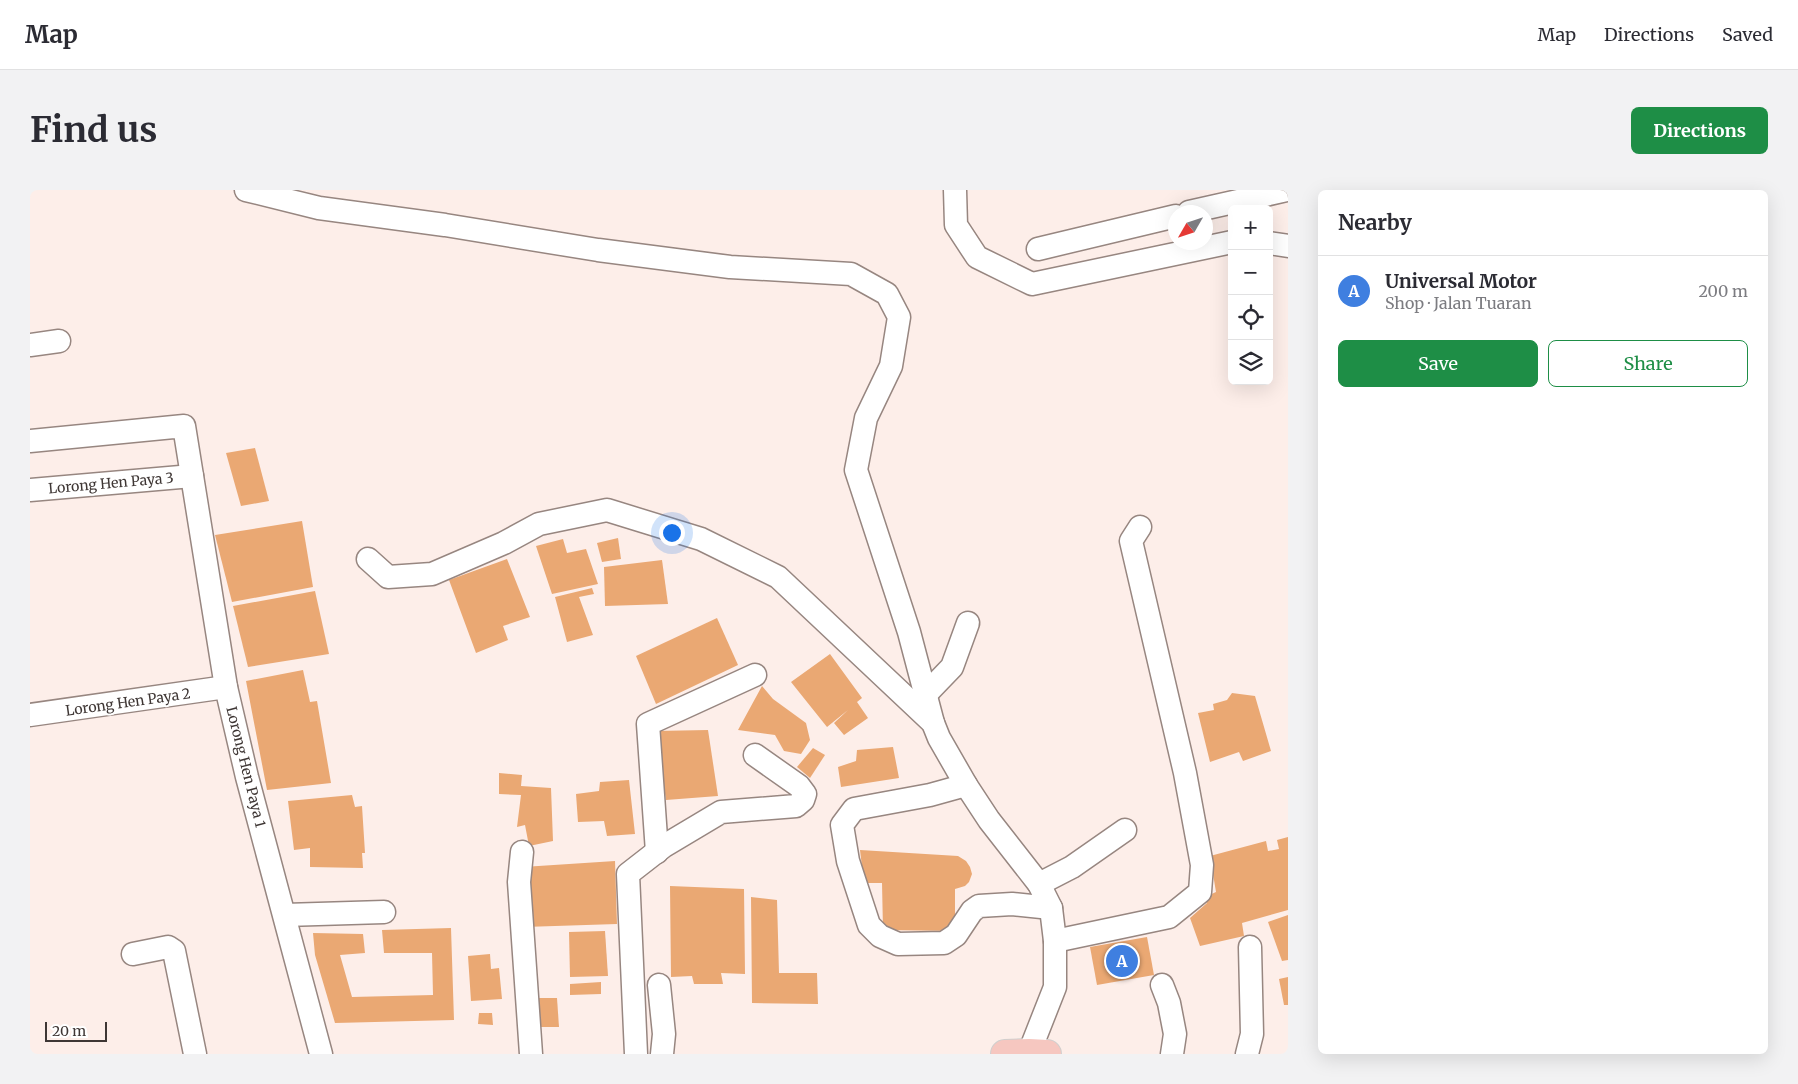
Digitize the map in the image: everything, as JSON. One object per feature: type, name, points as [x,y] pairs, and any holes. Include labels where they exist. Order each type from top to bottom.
[{"type":"street","points":[[246,190],[319,208],[445,225],[598,250],[730,267],[852,274],[887,294],[899,317],[891,366],[866,418],[856,470],[909,632],[925,695],[939,738],[989,820],[1039,884],[1050,908],[1055,941],[1055,987],[1027,1054]]},
{"type":"street","points":[[955,190],[956,225],[978,257],[1032,284],[1228,243]]},
{"type":"street","points":[[1213,207],[1287,190]]},
{"type":"street","points":[[1038,249],[1168,218]]},
{"type":"street","points":[[1273,244],[1288,246]]},
{"type":"street","points":[[30,345],[59,341]]},
{"type":"street","name":"Lorong Hen Paya 1","points":[[30,441],[184,426],[226,688],[247,777],[321,1054]]},
{"type":"street","name":"Lorong Hen Paya 3","points":[[30,490],[192,476]]},
{"type":"street","points":[[368,559],[388,577],[432,574],[504,543],[539,524],[606,510],[701,539],[778,577],[934,722]]},
{"type":"street","points":[[1055,941],[1169,917],[1200,892],[1202,865],[1188,791],[1131,540],[1140,528]]},
{"type":"street","points":[[925,695],[952,667],[968,623]]},
{"type":"street","points":[[657,852],[648,724],[755,675]]},
{"type":"street","name":"Lorong Hen Paya 2","points":[[30,715],[226,688]]},
{"type":"street","points":[[636,1054],[628,874],[657,852],[721,812],[796,806],[803,800],[805,794],[799,786],[755,755]]},
{"type":"street","points":[[966,785],[930,795],[854,809],[842,825],[848,861],[869,925],[880,936],[898,944],[944,943],[956,935],[972,911],[980,906],[1012,904],[1050,908]]},
{"type":"street","points":[[1039,884],[1072,867],[1125,830]]},
{"type":"street","points":[[522,852],[519,882],[531,1054]]},
{"type":"street","points":[[285,915],[384,912]]},
{"type":"street","points":[[133,954],[168,947],[174,951],[195,1054]]},
{"type":"street","points":[[1247,1054],[1252,1034],[1250,947]]},
{"type":"street","points":[[659,985],[664,1034],[662,1054]]},
{"type":"street","points":[[1162,985],[1169,1003],[1175,1034],[1172,1054]]},
{"type":"building","points":[[255,448],[269,501],[241,506],[226,453]]},
{"type":"building","points":[[302,521],[313,587],[232,602],[215,535]]},
{"type":"building","points":[[618,538],[621,559],[602,562],[597,543]]},
{"type":"building","points":[[563,539],[567,553],[586,549],[598,584],[552,594],[536,546]]},
{"type":"building","points":[[507,559],[530,617],[503,626],[508,640],[476,653],[449,580]]},
{"type":"building","points":[[662,560],[668,604],[605,606],[604,567]]},
{"type":"building","points":[[592,588],[594,594],[579,597],[593,635],[567,642],[555,597]]},
{"type":"building","points":[[315,591],[329,654],[248,667],[233,606]]},
{"type":"building","points":[[717,618],[738,665],[656,704],[636,656]]},
{"type":"building","points":[[830,654],[862,698],[857,702],[868,718],[844,735],[834,723],[848,710],[827,727],[791,682]]},
{"type":"building","points":[[303,670],[310,702],[317,701],[331,783],[267,790],[246,681]]},
{"type":"building","points":[[762,686],[773,699],[806,723],[810,740],[801,754],[784,751],[775,735],[738,730]]},
{"type":"building","points":[[1232,693],[1255,696],[1271,751],[1243,761],[1239,752],[1210,762],[1198,713],[1214,710],[1213,704],[1227,700]]},
{"type":"building","points":[[708,730],[718,796],[666,800],[655,731]]},
{"type":"building","points":[[893,747],[899,778],[841,787],[838,767],[856,761],[857,750]]},
{"type":"building","points":[[813,748],[825,755],[810,778],[797,767]]},
{"type":"building","points":[[499,773],[522,775],[521,786],[551,788],[553,841],[529,846],[525,825],[517,827],[521,795],[499,794]]},
{"type":"building","points":[[629,780],[635,834],[607,836],[604,821],[578,822],[576,794],[599,791],[600,782]]},
{"type":"building","points":[[352,795],[355,807],[362,806],[365,853],[362,853],[363,868],[310,867],[310,848],[294,850],[288,801]]},
{"type":"building","points":[[1288,837],[1288,910],[1242,923],[1244,936],[1200,946],[1190,918],[1207,903],[1205,897],[1216,892],[1210,856],[1266,841],[1268,851],[1279,849],[1277,840]]},
{"type":"building","points":[[860,850],[958,856],[966,861],[972,874],[965,886],[955,889],[955,931],[883,930],[882,883],[864,883]]},
{"type":"building","points":[[615,861],[617,924],[524,927],[523,867]]},
{"type":"building","points":[[670,886],[744,889],[745,974],[721,973],[723,984],[694,984],[692,976],[671,977]]},
{"type":"building","points":[[751,897],[777,900],[779,973],[817,973],[818,1004],[752,1003]]},
{"type":"building","points":[[1288,915],[1288,960],[1282,961],[1268,922]]},
{"type":"building","points":[[451,928],[454,1020],[335,1023],[315,955],[313,933],[363,934],[365,953],[340,955],[352,997],[433,995],[432,953],[384,953],[382,930]]},
{"type":"building","points":[[605,931],[608,976],[570,977],[569,932]]},
{"type":"building","points":[[1147,937],[1154,975],[1097,985],[1090,947]]},
{"type":"building","points":[[490,954],[491,969],[499,968],[502,999],[471,1001],[468,956]]},
{"type":"building","points":[[1288,977],[1288,1005],[1284,1005],[1279,979]]},
{"type":"building","points":[[601,982],[601,994],[570,995],[570,984]]},
{"type":"building","points":[[535,998],[557,998],[559,1027],[535,1027]]},
{"type":"building","points":[[479,1013],[492,1013],[493,1025],[478,1024]]},
{"type":"place","name":"Universal Motor","points":[[1122,961]]}]
